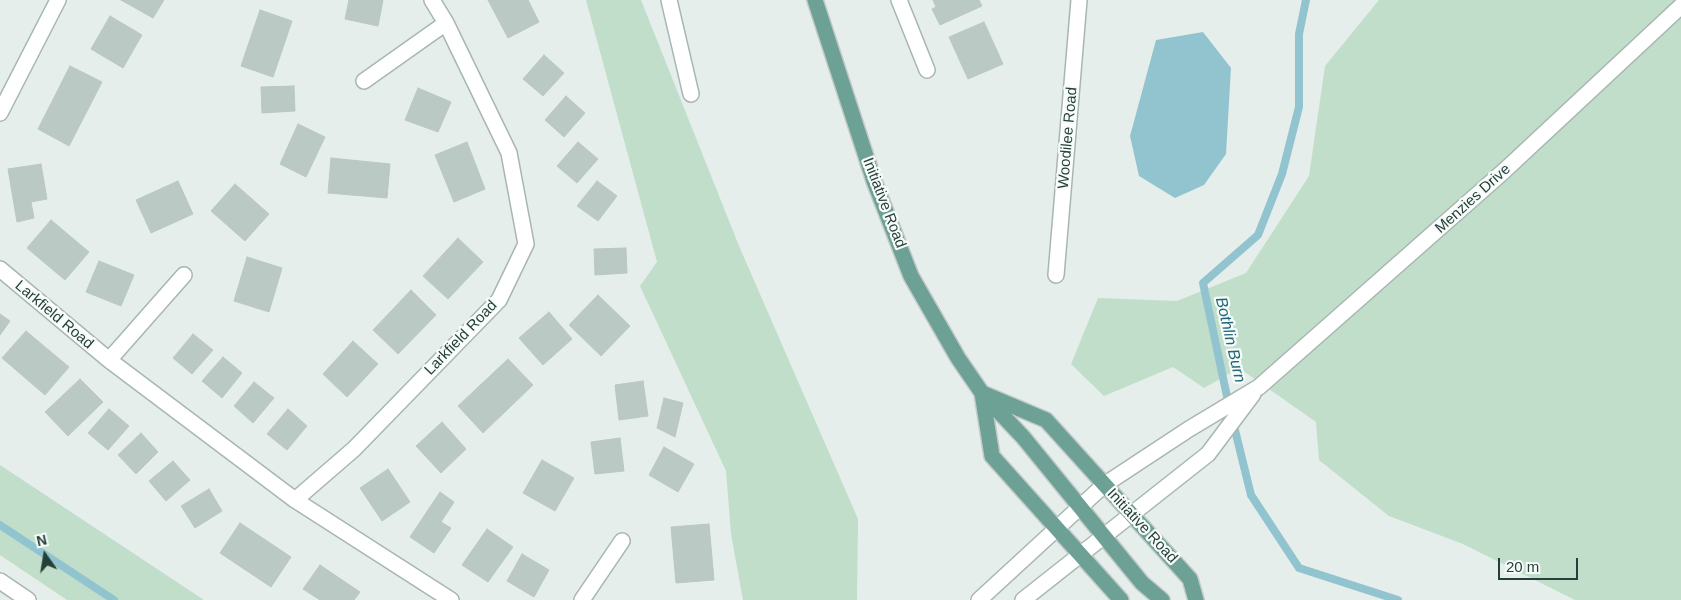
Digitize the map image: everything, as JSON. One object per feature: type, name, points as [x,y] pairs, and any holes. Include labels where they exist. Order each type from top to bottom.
[{"type":"main road","name":"Initiative Road","points":[[815,0],[874,181],[912,276],[958,358],[982,393],[992,456],[1121,600]]},
{"type":"main road","name":"Initiative Road","points":[[982,393],[1046,420],[1190,579],[1196,600]]},
{"type":"main road","points":[[982,393],[1024,437],[1142,584],[1162,600]]},
{"type":"street","points":[[0,113],[58,0]]},
{"type":"street","name":"Larkfield Road","points":[[295,500],[354,449],[498,300],[526,244],[509,153],[446,23],[432,0]]},
{"type":"street","points":[[670,0],[692,94]]},
{"type":"street","points":[[898,0],[927,70]]},
{"type":"street","name":"Woodilee Road","points":[[1056,275],[1079,0]]},
{"type":"street","name":"Menzies Drive","points":[[979,600],[1104,485],[1263,383],[1504,171],[1681,6]]},
{"type":"street","points":[[364,81],[446,23]]},
{"type":"street","name":"Larkfield Road","points":[[0,269],[109,360],[295,500],[451,600]]},
{"type":"street","name":"Larkfield Road","points":[[109,360],[184,275]]},
{"type":"street","name":"Menzies Drive","points":[[1023,600],[1208,454],[1263,383]]},
{"type":"street","points":[[582,600],[622,541]]},
{"type":"street","points":[[0,581],[28,600]]},
{"type":"green space","points":[[586,0],[641,0],[739,246],[858,519],[857,600],[743,600],[731,534],[726,471],[640,286],[657,262]]},
{"type":"green space","points":[[1379,0],[1681,0],[1681,600],[1575,600],[1463,544],[1389,516],[1319,460],[1316,422],[1239,368],[1204,388],[1173,367],[1104,396],[1071,364],[1098,298],[1177,301],[1246,273],[1309,176],[1325,66]]},
{"type":"green space","points":[[0,465],[204,600],[67,600],[0,555]]},
{"type":"water","points":[[1203,32],[1231,68],[1226,154],[1204,185],[1175,198],[1139,176],[1130,136],[1156,40]]},
{"type":"building","points":[[121,0],[164,0],[153,18]]},
{"type":"building","points":[[349,0],[383,0],[378,26],[345,19]]},
{"type":"building","points":[[488,0],[528,0],[539,22],[508,38]]},
{"type":"building","points":[[933,0],[979,0],[982,6],[940,25],[932,9],[936,7]]},
{"type":"building","points":[[260,10],[292,21],[273,77],[241,66]]},
{"type":"building","points":[[110,16],[142,35],[123,68],[91,49]]},
{"type":"building","points":[[984,22],[1003,64],[968,79],[949,37]]},
{"type":"building","points":[[544,55],[564,73],[543,96],[523,79]]},
{"type":"building","points":[[70,66],[102,82],[69,146],[38,129]]},
{"type":"building","points":[[294,86],[295,111],[262,113],[261,87]]},
{"type":"building","points":[[418,88],[451,102],[438,132],[405,120]]},
{"type":"building","points":[[566,96],[585,113],[564,137],[545,120]]},
{"type":"building","points":[[298,124],[325,137],[306,177],[280,164]]},
{"type":"building","points":[[467,142],[485,189],[454,202],[435,155]]},
{"type":"building","points":[[578,142],[598,159],[577,183],[557,166]]},
{"type":"building","points":[[331,158],[390,164],[387,198],[328,193]]},
{"type":"building","points":[[41,164],[47,199],[31,202],[34,218],[17,222],[8,169]]},
{"type":"building","points":[[178,181],[193,214],[151,233],[136,200]]},
{"type":"building","points":[[597,181],[617,196],[598,221],[577,206]]},
{"type":"building","points":[[235,184],[269,214],[245,241],[211,211]]},
{"type":"building","points":[[51,220],[89,252],[65,280],[27,248]]},
{"type":"building","points":[[458,238],[483,262],[448,299],[423,276]]},
{"type":"building","points":[[626,248],[627,273],[595,275],[594,249]]},
{"type":"building","points":[[247,257],[282,268],[269,312],[234,301]]},
{"type":"building","points":[[99,261],[134,275],[121,306],[86,292]]},
{"type":"building","points":[[411,290],[436,315],[398,354],[373,330]]},
{"type":"building","points":[[598,295],[630,326],[601,356],[569,325]]},
{"type":"building","points":[[549,312],[572,339],[543,365],[519,338]]},
{"type":"building","points":[[0,314],[10,321],[0,335]]},
{"type":"building","points":[[26,331],[69,367],[45,395],[2,358]]},
{"type":"building","points":[[193,334],[213,350],[192,374],[173,358]]},
{"type":"building","points":[[353,341],[378,364],[347,397],[323,374]]},
{"type":"building","points":[[223,357],[242,373],[222,398],[202,381]]},
{"type":"building","points":[[508,359],[533,385],[483,433],[458,406]]},
{"type":"building","points":[[80,379],[103,402],[68,436],[45,412]]},
{"type":"building","points":[[643,381],[648,416],[619,420],[615,385]]},
{"type":"building","points":[[254,382],[274,398],[253,423],[234,406]]},
{"type":"building","points":[[664,398],[683,403],[675,437],[657,428]]},
{"type":"building","points":[[109,409],[129,426],[108,450],[88,433]]},
{"type":"building","points":[[288,409],[307,426],[287,450],[267,434]]},
{"type":"building","points":[[442,422],[466,449],[441,473],[416,446]]},
{"type":"building","points":[[141,433],[158,452],[136,474],[118,455]]},
{"type":"building","points":[[620,438],[624,471],[595,474],[591,442]]},
{"type":"building","points":[[664,447],[694,464],[678,492],[649,475]]},
{"type":"building","points":[[542,460],[574,478],[555,511],[523,493]]},
{"type":"building","points":[[173,461],[190,480],[166,501],[149,481]]},
{"type":"building","points":[[388,469],[410,502],[382,521],[360,488]]},
{"type":"building","points":[[209,489],[222,511],[195,528],[181,506]]},
{"type":"building","points":[[440,492],[454,502],[441,522],[451,528],[434,553],[410,537]]},
{"type":"building","points":[[240,523],[291,557],[271,587],[220,553]]},
{"type":"building","points":[[709,524],[714,580],[676,583],[671,527]]},
{"type":"building","points":[[487,529],[513,547],[488,582],[462,565]]},
{"type":"building","points":[[522,554],[549,570],[534,597],[507,581]]},
{"type":"building","points":[[320,565],[360,592],[354,600],[320,600],[303,589]]},
{"type":"waterway","name":"Bothlin Burn","points":[[1229,406],[1203,283],[1258,235],[1282,174],[1299,107],[1299,34],[1306,0]]},
{"type":"waterway","name":"Bothlin Burn","points":[[1233,422],[1251,495],[1299,568],[1398,600]]},
{"type":"waterway","points":[[0,525],[114,600]]}]
